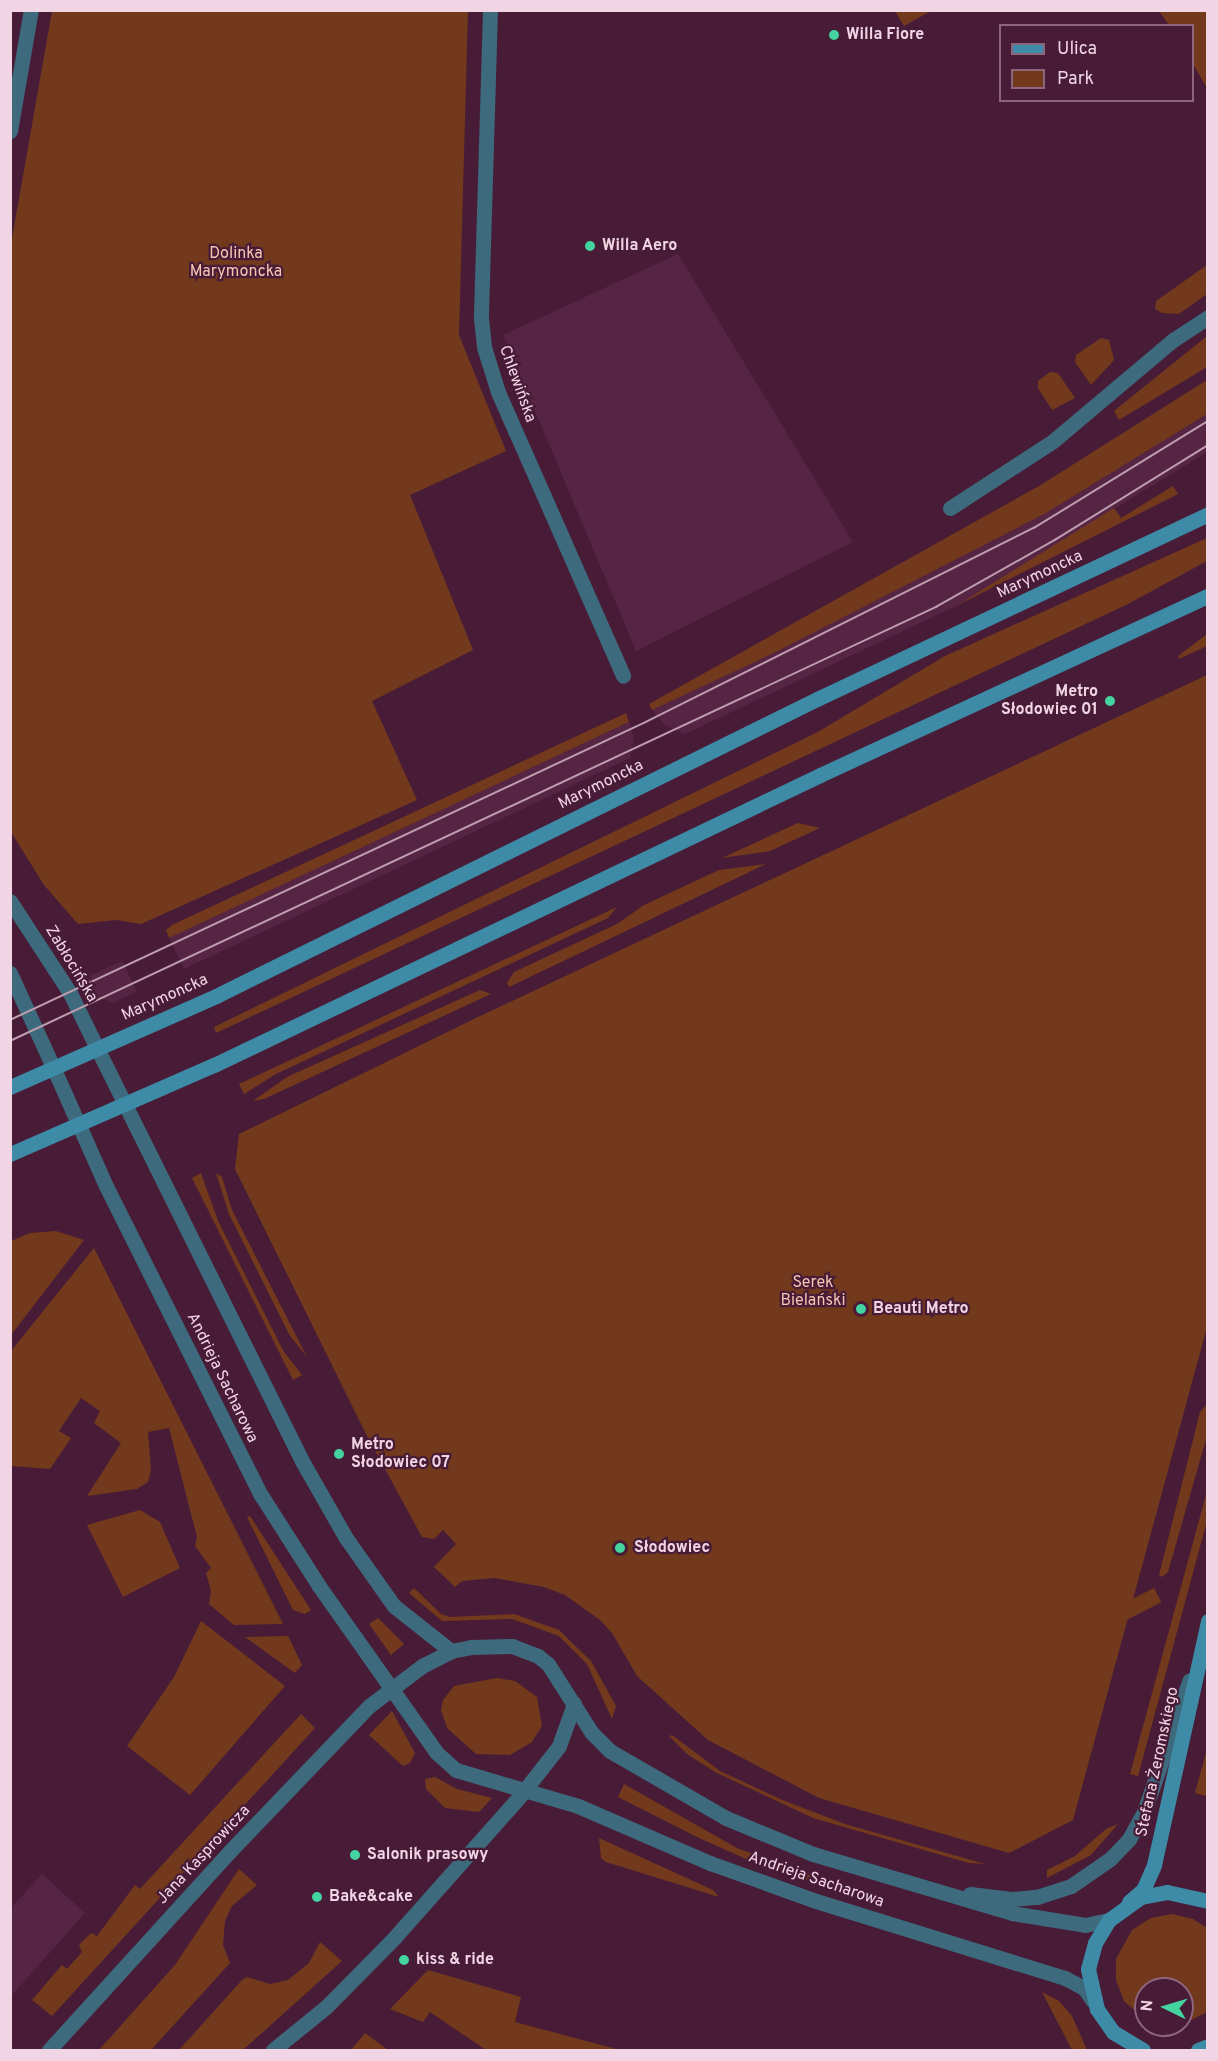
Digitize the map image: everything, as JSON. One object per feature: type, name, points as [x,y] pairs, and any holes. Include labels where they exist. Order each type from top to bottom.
[{"type":"main road","name":"Marymoncka","points":[[10,1087],[216,996],[817,699],[1208,514]]},
{"type":"main road","points":[[10,1154],[125,1105],[1208,596]]},
{"type":"main road","name":"Stefana Żeromskiego","points":[[1109,1920],[1143,1890],[1154,1865],[1199,1651],[1208,1621]]},
{"type":"main road","points":[[1129,1902],[1167,1892],[1208,1901]]},
{"type":"main road","points":[[1109,1920],[1091,1955],[1089,1983],[1093,2001],[1113,2032],[1118,2050]]},
{"type":"main road","points":[[1113,2032],[1143,2050]]},
{"type":"main road","points":[[1198,2050],[1208,2046]]},
{"type":"street","points":[[10,131],[31,10]]},
{"type":"street","name":"Chlewińska","points":[[490,10],[481,318],[484,347],[498,392],[623,676]]},
{"type":"street","points":[[950,508],[1053,441],[1164,348],[1208,317]]},
{"type":"street","name":"Zabłocińska","points":[[10,901],[70,993],[97,1048]]},
{"type":"street","points":[[10,974],[53,1067]]},
{"type":"street","name":"Andrieja Sacharowa","points":[[97,1048],[299,1454],[353,1551],[394,1606],[451,1651]]},
{"type":"street","name":"Andrieja Sacharowa","points":[[53,1067],[79,1125],[261,1495],[390,1688]]},
{"type":"street","points":[[273,2050],[326,2007],[394,1938],[525,1789],[559,1746],[574,1704],[548,1664],[527,1650],[488,1645],[451,1651],[390,1688],[437,1753],[456,1770],[525,1789]]},
{"type":"street","points":[[916,1888],[1025,1899],[1071,1886],[1110,1860],[1129,1839],[1144,1812],[1199,1651]]},
{"type":"street","name":"Jana Kasprowicza","points":[[50,2050],[230,1851],[390,1688]]},
{"type":"street","name":"Andrieja Sacharowa","points":[[574,1704],[592,1733],[610,1751],[726,1818],[813,1854],[916,1888],[1036,1918],[1085,1925],[1109,1920]]},
{"type":"street","name":"Andrieja Sacharowa","points":[[525,1789],[588,1810],[710,1863],[816,1901],[1065,1978],[1084,1988],[1093,2001]]},
{"type":"shaded area","points":[[678,254],[853,542],[636,651],[503,335]]},
{"type":"shaded area","points":[[1207,414],[1207,452],[956,606],[685,734],[665,725],[652,710],[774,653],[1046,513]]},
{"type":"shaded area","points":[[629,722],[634,737],[630,758],[184,969],[169,938]]},
{"type":"shaded area","points":[[122,961],[137,991],[113,1003],[84,991],[76,982]]},
{"type":"shaded area","points":[[42,1874],[85,1913],[11,1996],[11,1908]]},
{"type":"green space","name":"Dolinka Marymoncka","points":[[52,11],[468,11],[459,335],[506,451],[410,495],[473,650],[372,701],[417,800],[141,924],[116,920],[78,924],[44,885],[11,832],[11,244]]},
{"type":"green space","points":[[895,11],[931,11],[904,26]]},
{"type":"green space","points":[[1159,11],[1207,11],[1207,88],[1194,66],[1194,24],[1168,24]]},
{"type":"green space","points":[[1207,265],[1207,294],[1179,314],[1162,313],[1155,309],[1156,301]]},
{"type":"green space","points":[[1207,336],[1207,367],[1119,420],[1114,411]]},
{"type":"green space","points":[[1101,338],[1109,340],[1114,360],[1091,385],[1075,362],[1076,355]]},
{"type":"green space","points":[[1050,372],[1058,373],[1075,398],[1052,410],[1038,388],[1038,381]]},
{"type":"green space","points":[[1207,380],[1207,414],[1046,513],[774,653],[652,710],[649,704],[1039,486]]},
{"type":"green space","points":[[1173,486],[1178,494],[956,606],[1114,508],[1121,518]]},
{"type":"green space","points":[[1207,538],[1207,561],[1128,604],[216,1033],[214,1027],[816,733],[945,656]]},
{"type":"green space","points":[[1207,634],[1207,646],[1179,659],[1178,656]]},
{"type":"green space","name":"Serek Bielański","points":[[1207,675],[1207,1327],[1073,1820],[1009,1853],[819,1798],[708,1740],[637,1676],[612,1633],[600,1620],[565,1595],[544,1587],[495,1578],[462,1581],[455,1587],[434,1567],[456,1544],[443,1530],[434,1539],[422,1537],[367,1436],[235,1169],[239,1134],[478,1017]]},
{"type":"green space","points":[[626,713],[629,722],[169,938],[166,930],[172,925]]},
{"type":"green space","points":[[798,823],[820,828],[770,851],[722,858]]},
{"type":"green space","points":[[766,864],[509,987],[507,983],[514,972],[617,924],[644,905],[719,870]]},
{"type":"green space","points":[[617,907],[608,918],[276,1074],[244,1094],[239,1084]]},
{"type":"green space","points":[[480,990],[491,994],[264,1099],[253,1101],[287,1077]]},
{"type":"green space","points":[[201,1173],[218,1221],[284,1352],[302,1375],[293,1380],[192,1178]]},
{"type":"green space","points":[[216,1173],[222,1177],[232,1210],[307,1357],[290,1336],[229,1214]]},
{"type":"green space","points":[[56,1231],[84,1240],[11,1335],[11,1241],[30,1233]]},
{"type":"green space","points":[[94,1248],[283,1624],[234,1625],[209,1604],[211,1591],[206,1573],[211,1568],[195,1546],[197,1537],[169,1428],[148,1432],[151,1470],[148,1482],[137,1489],[87,1496],[121,1443],[94,1423],[100,1411],[81,1398],[59,1431],[71,1438],[50,1469],[11,1466],[11,1351]]},
{"type":"green space","points":[[1206,1405],[1207,1436],[1168,1572],[1162,1577],[1159,1575],[1200,1412]]},
{"type":"green space","points":[[1207,1491],[1207,1521],[1138,1776],[1130,1774]]},
{"type":"green space","points":[[140,1510],[160,1522],[180,1568],[123,1597],[87,1525]]},
{"type":"green space","points":[[250,1516],[311,1610],[305,1614],[293,1610],[247,1517]]},
{"type":"green space","points":[[414,1588],[441,1614],[450,1617],[514,1614],[559,1630],[591,1661],[616,1706],[612,1719],[587,1664],[559,1636],[512,1619],[442,1621],[409,1593]]},
{"type":"green space","points":[[1154,1588],[1161,1602],[997,1686],[990,1672]]},
{"type":"green space","points":[[378,1618],[404,1644],[391,1655],[369,1624]]},
{"type":"green space","points":[[201,1621],[285,1686],[190,1795],[127,1746],[174,1677]]},
{"type":"green space","points":[[288,1636],[302,1665],[295,1673],[245,1637]]},
{"type":"green space","points":[[497,1678],[515,1681],[537,1697],[542,1726],[532,1742],[510,1755],[476,1754],[447,1728],[441,1710],[443,1700],[454,1686]]},
{"type":"green space","points":[[392,1711],[415,1753],[410,1763],[403,1766],[369,1735]]},
{"type":"green space","points":[[301,1714],[315,1728],[52,2016],[32,2000],[62,1965],[67,1969],[82,1952],[79,1945],[91,1933],[97,1936],[135,1885],[140,1889]]},
{"type":"green space","points":[[672,1735],[720,1771],[780,1799],[845,1824],[985,1864],[969,1863],[813,1818],[715,1772],[687,1754],[669,1736]]},
{"type":"green space","points":[[1207,1749],[1208,1791],[1206,1796],[1195,1793]]},
{"type":"green space","points":[[435,1777],[457,1789],[492,1798],[479,1812],[445,1808],[426,1789],[425,1779]]},
{"type":"green space","points":[[624,1784],[737,1848],[844,1888],[844,1892],[753,1862],[699,1838],[618,1797]]},
{"type":"green space","points":[[1118,1824],[1091,1855],[1047,1878],[1047,1870],[1075,1856],[1106,1829]]},
{"type":"green space","points":[[599,1838],[713,1890],[719,1897],[606,1862],[601,1858]]},
{"type":"green space","points":[[239,1869],[257,1885],[232,1906],[225,1921],[223,1945],[230,1963],[151,2050],[99,2050],[175,1965]]},
{"type":"green space","points":[[1172,1914],[1193,1919],[1207,1928],[1207,2012],[1194,2019],[1194,1977],[1134,1977],[1134,2010],[1124,2001],[1116,1980],[1116,1959],[1132,1930],[1151,1918]]},
{"type":"green space","points":[[320,1942],[342,1961],[243,2050],[179,2050],[242,1980],[247,1977],[270,1984],[288,1980],[309,1963]]},
{"type":"green space","points":[[428,1970],[521,1997],[515,2022],[620,2050],[486,2050],[430,2012],[423,2022],[390,2009]]},
{"type":"green space","points":[[1042,1992],[1059,2001],[1072,2016],[1087,2050],[1072,2050]]},
{"type":"green space","points":[[365,2033],[388,2050],[351,2050]]},
{"type":"tram line","points":[[10,1020],[646,722],[1034,528],[1208,421]]},
{"type":"tram line","points":[[10,1041],[936,607],[1055,540],[1208,445]]},
{"type":"place","name":"Willa Fiore","points":[[834,35]]},
{"type":"place","name":"Willa Aero","points":[[590,246]]},
{"type":"place","name":"Metro Słodowiec 01","points":[[1110,701]]},
{"type":"place","name":"Beauti Metro","points":[[861,1309]]},
{"type":"place","name":"Metro Słodowiec 07","points":[[339,1454]]},
{"type":"place","name":"Słodowiec","points":[[620,1548]]},
{"type":"place","name":"Salonik prasowy","points":[[355,1855]]},
{"type":"place","name":"Bake&cake","points":[[317,1897]]},
{"type":"place","name":"kiss & ride","points":[[404,1960]]}]
